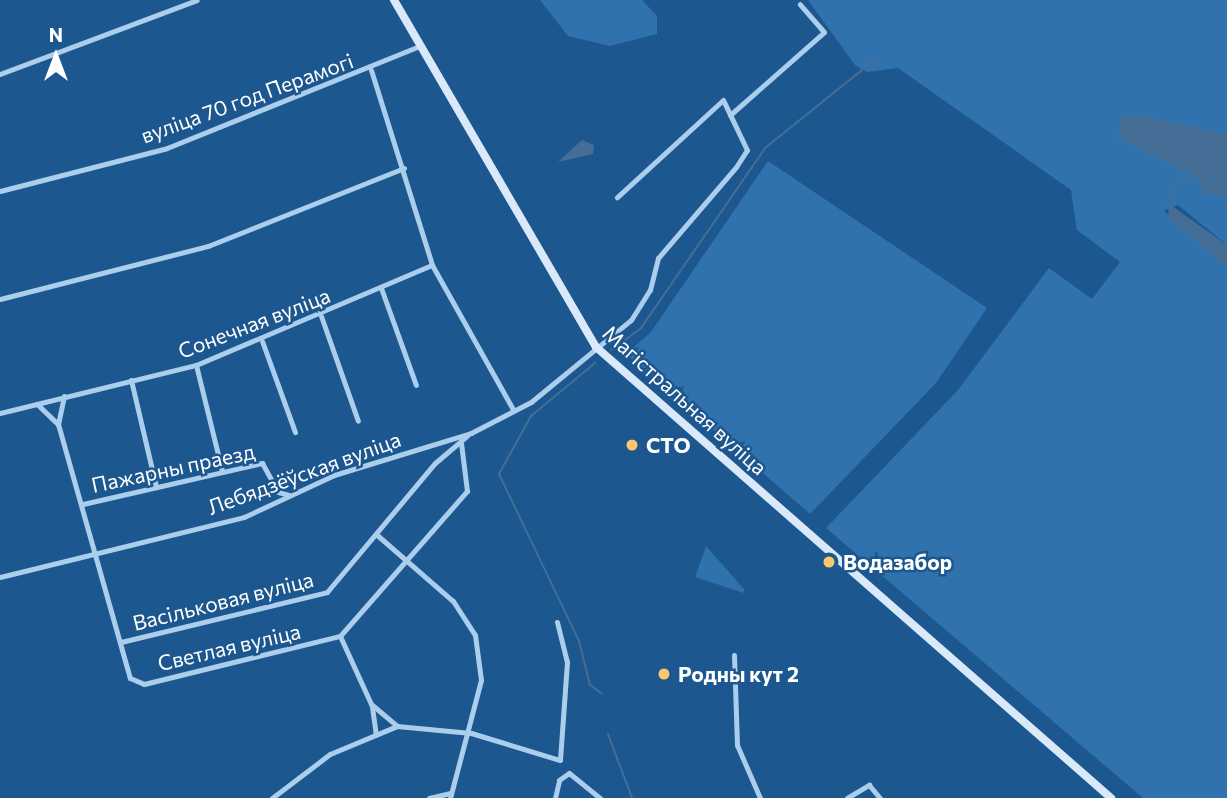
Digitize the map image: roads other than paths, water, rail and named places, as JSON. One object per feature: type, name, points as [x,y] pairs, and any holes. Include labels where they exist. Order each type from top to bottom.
[{"type":"main road","name":"Магістральная вуліца","points":[[394,0],[596,346],[1111,798]]},
{"type":"street","points":[[0,74],[197,0]]},
{"type":"street","points":[[617,197],[723,100],[730,115],[824,32],[800,4]]},
{"type":"street","name":"вуліца 70 год Перамогі","points":[[0,191],[167,148],[371,70],[420,46]]},
{"type":"street","points":[[371,70],[404,168],[432,265],[514,411]]},
{"type":"street","name":"Лебядзёўская вуліца","points":[[0,577],[243,517],[334,475],[471,433],[514,411],[631,320],[650,290],[658,258],[747,150],[730,115]]},
{"type":"street","points":[[0,299],[208,246],[404,168]]},
{"type":"street","name":"Сонечная вуліца","points":[[0,413],[196,365],[321,316],[432,265]]},
{"type":"street","points":[[381,288],[416,385]]},
{"type":"street","points":[[321,316],[358,421]]},
{"type":"street","points":[[262,341],[295,432]]},
{"type":"street","points":[[196,365],[222,471]]},
{"type":"street","points":[[131,380],[156,487]]},
{"type":"street","points":[[58,424],[64,396]]},
{"type":"street","points":[[37,404],[58,424]]},
{"type":"street","name":"Светлая вуліца","points":[[58,424],[83,504],[130,678],[144,684],[340,636]]},
{"type":"street","name":"Васільковая вуліца","points":[[121,642],[327,592],[447,452],[471,433]]},
{"type":"street","points":[[442,441],[447,452]]},
{"type":"street","points":[[376,735],[372,704],[340,636],[408,564],[467,491],[460,443]]},
{"type":"street","name":"Пажарны праезд","points":[[83,504],[267,463],[278,492],[291,496]]},
{"type":"street","points":[[377,536],[453,601],[475,635],[481,680],[471,733],[450,796],[429,798]]},
{"type":"street","points":[[557,622],[567,662],[560,760]]},
{"type":"street","points":[[734,655],[737,746],[760,798]]},
{"type":"street","points":[[372,704],[397,726]]},
{"type":"street","points":[[272,798],[330,754],[397,726],[471,733],[560,760],[569,773],[600,798]]},
{"type":"street","points":[[555,798],[559,780],[569,773]]},
{"type":"street","points":[[847,798],[869,785],[880,798]]},
{"type":"waterway","points":[[611,350],[641,328],[765,148],[878,57]]},
{"type":"waterway","points":[[1167,205],[1174,185],[1195,177]]},
{"type":"waterway","points":[[595,363],[531,416],[499,474],[579,641],[590,685],[601,693]]},
{"type":"waterway","points":[[608,734],[632,798]]},
{"type":"place","name":"СТО","points":[[632,445]]},
{"type":"place","name":"Водазабор","points":[[829,562]]},
{"type":"place","name":"Родны кут 2","points":[[664,674]]}]
